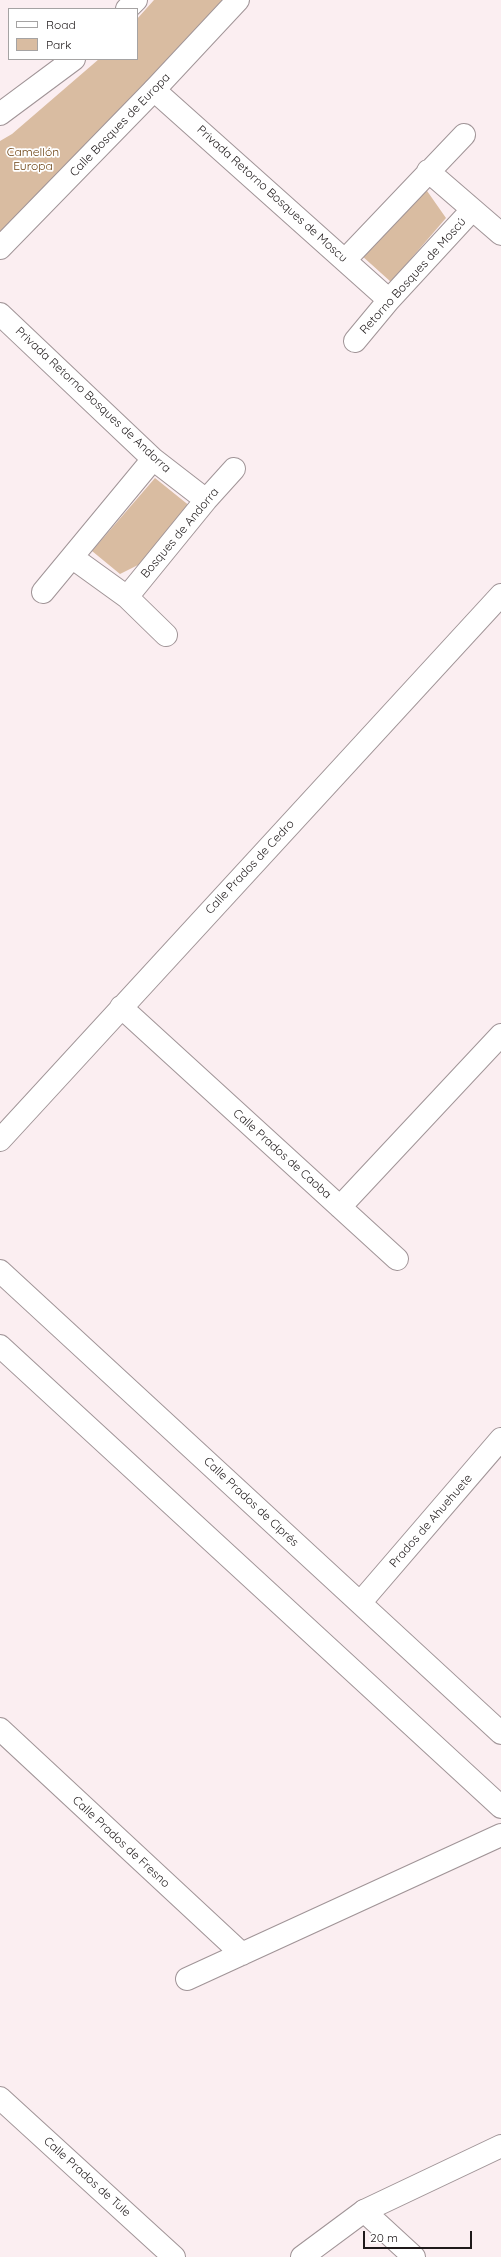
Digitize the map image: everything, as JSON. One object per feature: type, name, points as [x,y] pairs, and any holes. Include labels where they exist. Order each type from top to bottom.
[{"type":"street","points":[[128,8],[136,0]]},
{"type":"street","name":"Calle Bosques de Europa","points":[[0,248],[154,90],[238,0]]},
{"type":"street","points":[[0,114],[73,60]]},
{"type":"street","name":"Privada Retorno Bosques de Moscu","points":[[154,90],[389,300]]},
{"type":"street","points":[[345,260],[428,171],[464,135]]},
{"type":"street","name":"Retorno Bosques de Moscú","points":[[428,171],[501,234]]},
{"type":"street","name":"Retorno Bosques de Moscú","points":[[355,341],[389,300],[472,210]]},
{"type":"street","name":"Privada Retorno Bosques de Andorra","points":[[0,314],[153,459],[206,500]]},
{"type":"street","points":[[43,592],[73,558],[153,459]]},
{"type":"street","name":"Bosques de Andorra","points":[[127,597],[206,500],[234,469]]},
{"type":"street","points":[[73,558],[127,597],[166,635]]},
{"type":"street","name":"Calle Prados de Cedro","points":[[0,1140],[501,595]]},
{"type":"street","name":"Calle Prados de Caoba","points":[[121,1007],[340,1207],[501,1035]]},
{"type":"street","points":[[340,1207],[396,1259]]},
{"type":"street","name":"Calle Prados de Ciprés","points":[[0,1271],[501,1733]]},
{"type":"street","points":[[0,1346],[501,1807]]},
{"type":"street","name":"Prados de Ahuehuete","points":[[360,1603],[501,1439]]},
{"type":"street","name":"Calle Prados de Fresno","points":[[0,1729],[242,1954]]},
{"type":"street","points":[[187,1979],[501,1835]]},
{"type":"street","name":"Calle Prados de Tule","points":[[0,2098],[174,2257]]},
{"type":"street","points":[[302,2257],[364,2211],[501,2146]]},
{"type":"street","points":[[364,2211],[414,2257]]},
{"type":"green space","name":"Camellón Europa","points":[[154,0],[226,0],[0,235],[0,141],[12,134],[98,60],[138,60],[138,18]]},
{"type":"green space","points":[[425,188],[446,218],[391,282],[361,255]]},
{"type":"green space","points":[[155,478],[191,507],[148,560],[120,574],[92,551]]}]
